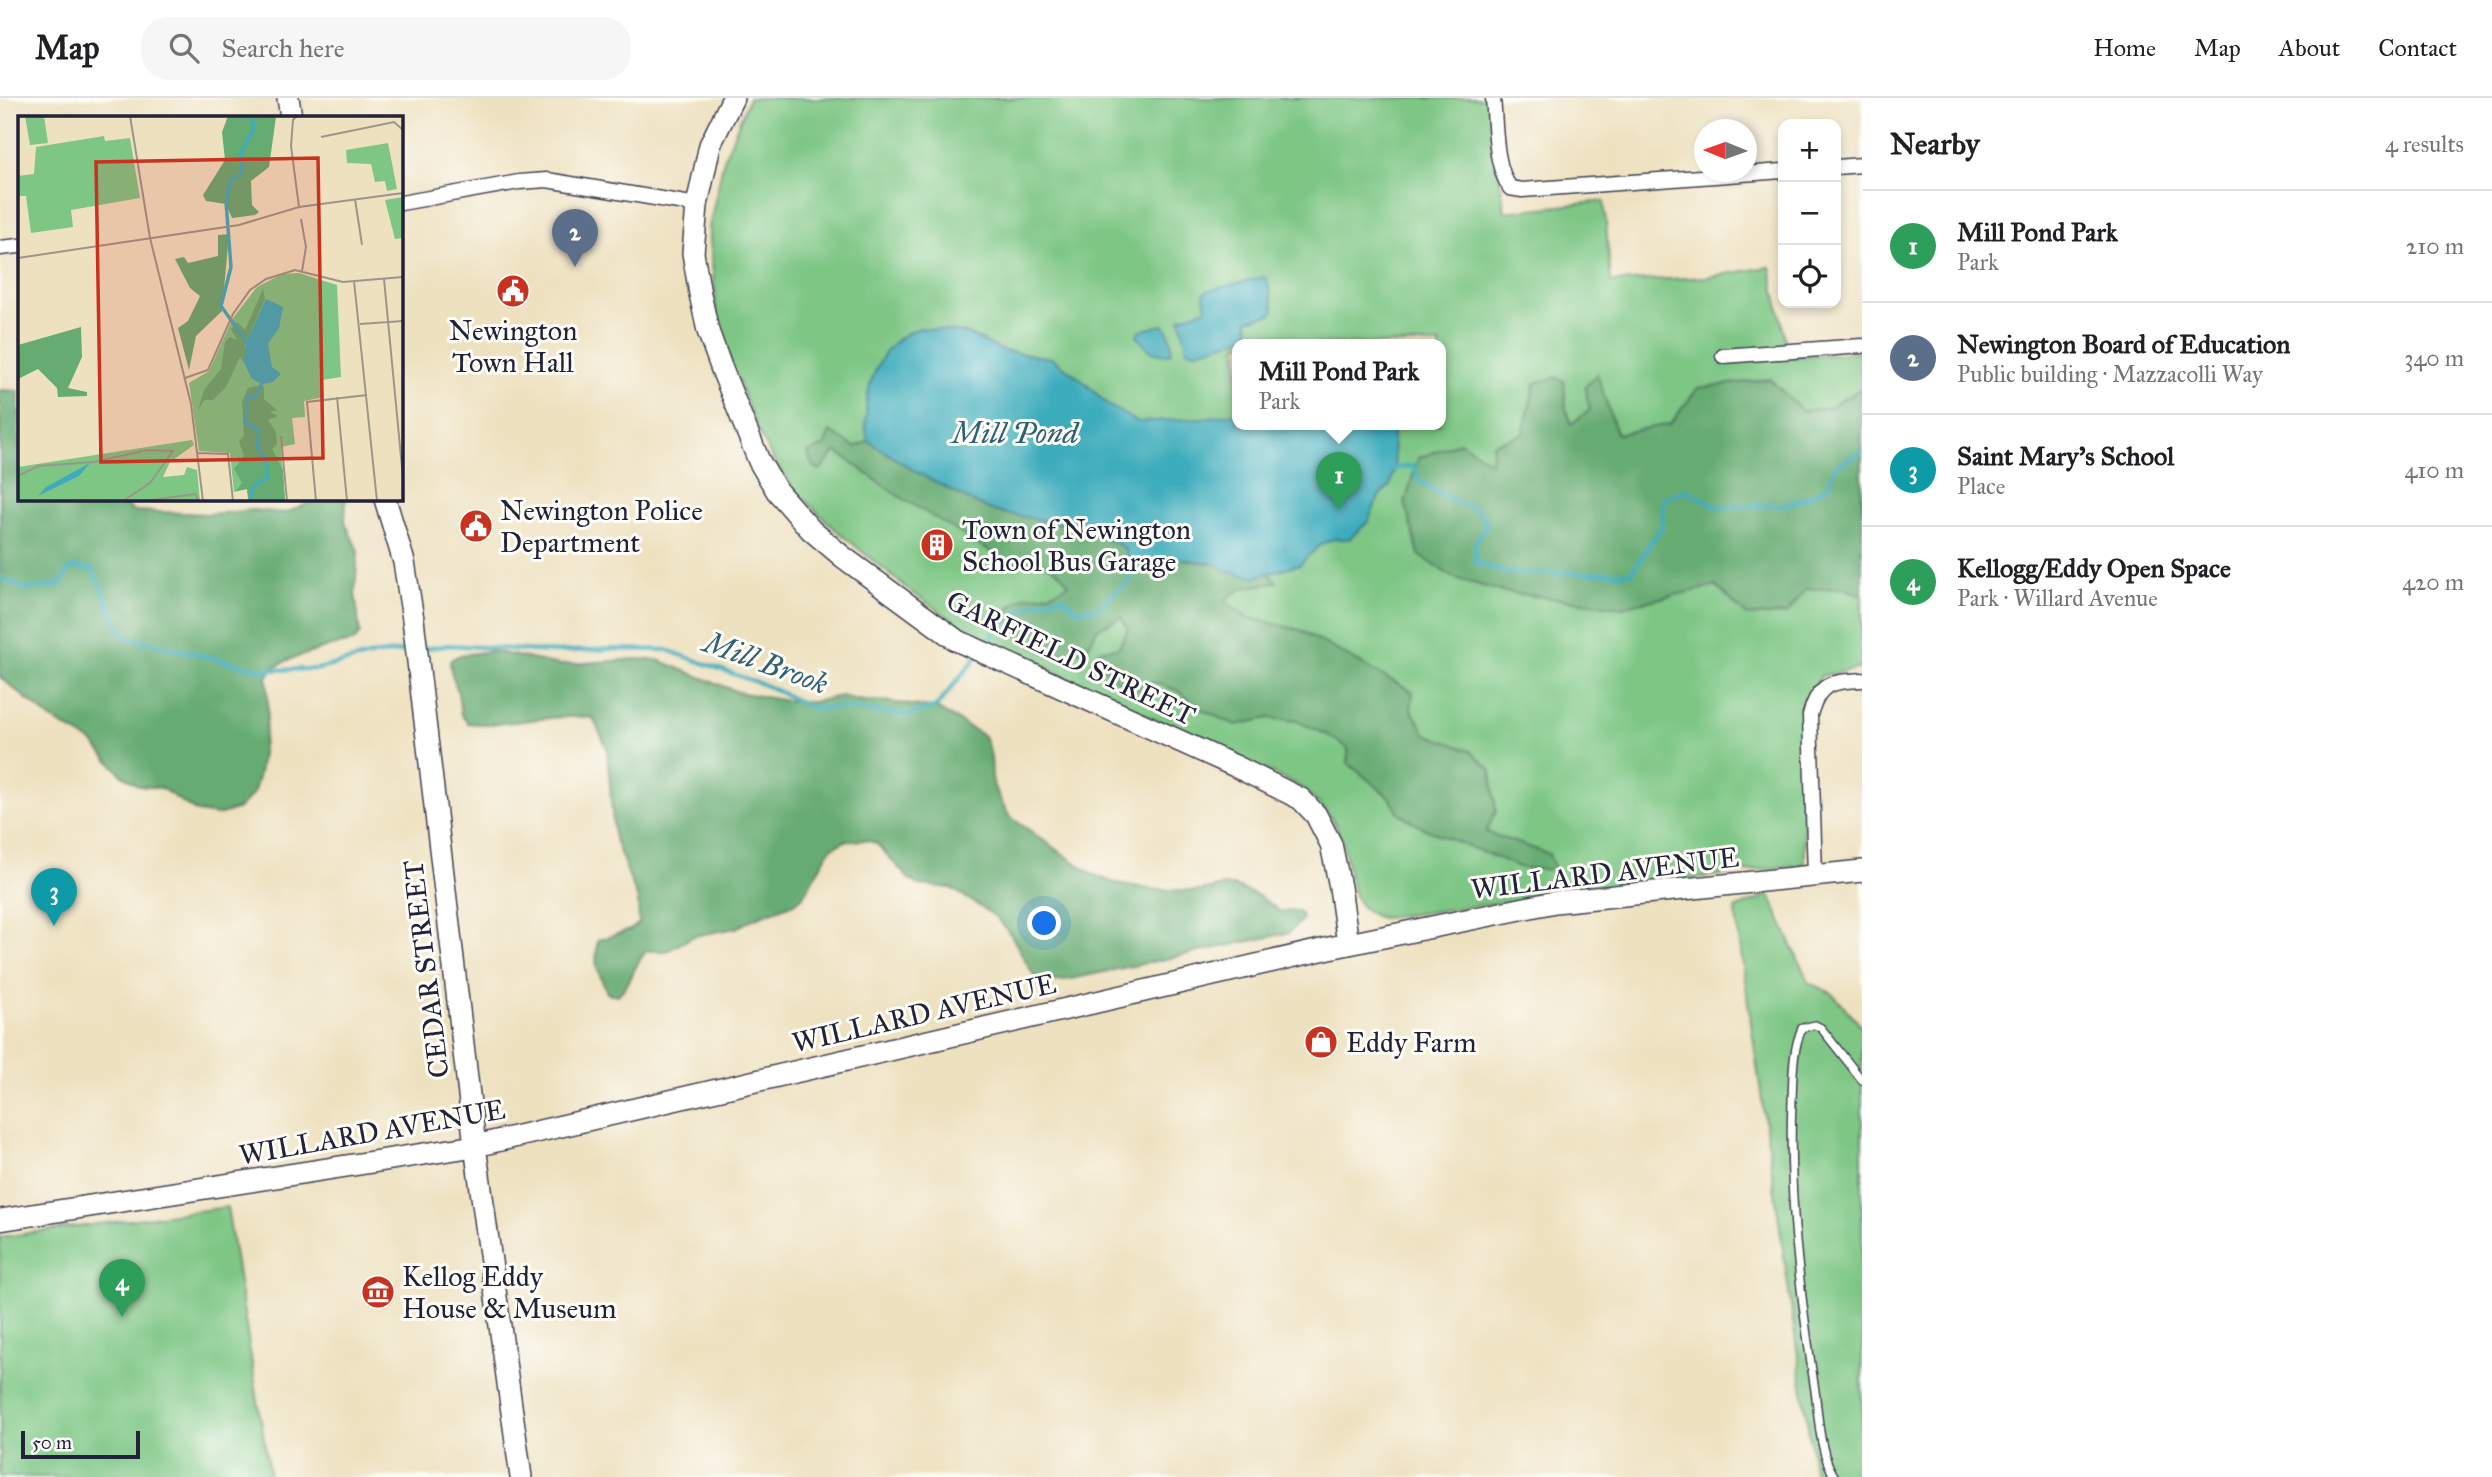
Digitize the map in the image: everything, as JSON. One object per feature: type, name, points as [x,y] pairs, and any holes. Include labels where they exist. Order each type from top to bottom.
[{"type":"main road","points":[[288,98],[291,116]]},
{"type":"main road","name":"GARFIELD STREET","points":[[733,98],[710,145],[697,205],[693,253],[705,318],[736,407],[758,461],[777,491],[811,530],[847,560],[956,640],[1235,766],[1301,799],[1316,815],[1331,845],[1348,944]]},
{"type":"main road","name":"CEDAR STREET","points":[[385,500],[404,562],[413,619],[475,1146],[521,1477]]},
{"type":"main road","name":"WILLARD AVENUE","points":[[0,1220],[475,1146],[1348,944],[1555,902],[1862,871]]},
{"type":"street","points":[[1493,98],[1500,164],[1510,188],[1522,190],[1778,171]]},
{"type":"street","points":[[1841,167],[1862,165]]},
{"type":"street","points":[[402,203],[496,185],[547,180],[697,205]]},
{"type":"street","points":[[0,248],[18,246]]},
{"type":"street","points":[[1723,356],[1862,346]]},
{"type":"street","points":[[1815,875],[1810,715],[1819,692],[1830,683],[1862,680]]},
{"type":"lane","points":[[1835,1477],[1827,1462],[1820,1424],[1791,1188],[1794,1056],[1802,1028],[1815,1025],[1821,1028],[1862,1080]]},
{"type":"green space","points":[[749,98],[1487,98],[1505,212],[1604,201],[1611,282],[1707,277],[1770,267],[1789,357],[1862,352],[1862,668],[1821,676],[1800,709],[1805,864],[1383,918],[1370,914],[1355,897],[1337,827],[1322,807],[1297,785],[981,639],[910,591],[836,530],[795,490],[775,463],[757,429],[718,329],[709,228],[724,159]]},
{"type":"green space","points":[[1597,374],[1617,434],[1670,424],[1698,388],[1770,379],[1802,411],[1830,407],[1862,388],[1862,595],[1843,588],[1806,589],[1787,614],[1747,616],[1716,586],[1621,607],[1503,592],[1452,577],[1419,555],[1405,503],[1418,458],[1460,442],[1491,462],[1493,444],[1523,434],[1535,383],[1557,377],[1564,381],[1566,408],[1571,424],[1590,410],[1585,387]]},
{"type":"green space","points":[[0,390],[18,391],[18,500],[123,500],[132,511],[209,514],[253,510],[285,513],[306,505],[308,500],[346,500],[345,522],[358,551],[355,592],[360,634],[353,642],[331,646],[288,660],[273,668],[267,677],[268,712],[259,774],[253,794],[238,809],[217,815],[197,812],[161,788],[139,786],[121,774],[91,741],[51,719],[0,677]]},
{"type":"green space","points":[[830,432],[855,447],[869,441],[916,472],[994,511],[1061,524],[1116,543],[1125,549],[1128,559],[1151,568],[1168,557],[1217,564],[1226,571],[1255,577],[1269,573],[1277,582],[1243,588],[1224,600],[1246,617],[1300,630],[1413,692],[1411,709],[1426,734],[1471,751],[1491,770],[1496,811],[1486,832],[1549,854],[1555,870],[1522,868],[1425,829],[1400,814],[1389,797],[1348,763],[1348,748],[1326,734],[1296,721],[1269,718],[1236,725],[1200,709],[1179,691],[1153,682],[1131,693],[1098,663],[1099,650],[1118,648],[1128,629],[1121,617],[1097,629],[1087,649],[1050,656],[1022,639],[1006,615],[1010,607],[1026,596],[1049,594],[1069,584],[1057,570],[1035,559],[1011,564],[892,492],[836,451],[820,470],[812,465],[808,453],[824,446]]},
{"type":"green space","points":[[492,651],[560,665],[658,660],[738,692],[781,700],[813,702],[841,696],[938,709],[984,736],[991,756],[994,787],[1009,816],[1092,874],[1112,882],[1149,889],[1201,891],[1234,886],[1259,896],[1281,912],[1297,911],[1303,919],[1288,933],[1071,979],[1040,981],[1032,973],[1011,935],[996,917],[951,888],[919,885],[910,880],[876,843],[866,840],[845,841],[831,848],[803,896],[795,903],[736,928],[694,936],[667,951],[646,951],[618,995],[607,993],[597,968],[598,940],[630,930],[639,923],[638,900],[614,837],[607,748],[593,718],[562,717],[468,723],[461,715],[450,660],[460,655]]},
{"type":"green space","points":[[1769,895],[1809,983],[1832,993],[1862,1027],[1862,1477],[1815,1477],[1735,909]]},
{"type":"green space","points":[[227,1207],[270,1477],[0,1477],[0,1237]]},
{"type":"water","points":[[1264,277],[1267,279],[1274,310],[1271,314],[1248,320],[1250,336],[1194,352],[1187,349],[1180,318],[1206,309],[1206,291]]},
{"type":"water","points":[[1163,325],[1169,334],[1171,353],[1160,354],[1151,351],[1137,335],[1139,331]]},
{"type":"water","name":"Mill Pond","points":[[920,328],[966,333],[1004,351],[1052,358],[1082,380],[1108,405],[1138,422],[1232,414],[1232,430],[1392,430],[1395,468],[1390,486],[1380,495],[1367,523],[1349,539],[1333,539],[1320,545],[1300,564],[1255,577],[1226,571],[1217,564],[1169,557],[1151,568],[1128,559],[1125,549],[1116,543],[1061,524],[994,511],[973,502],[916,472],[869,441],[866,429],[869,388],[887,351],[907,333]]},
{"type":"waterway","name":"Mill Brook","points":[[1389,469],[1414,466],[1418,480],[1442,495],[1477,510],[1486,524],[1475,544],[1475,562],[1507,573],[1631,573],[1662,526],[1663,499],[1686,490],[1718,507],[1786,505],[1828,486],[1836,466],[1862,452]]},
{"type":"waterway","name":"Mill Brook","points":[[985,645],[1009,619],[1050,599],[1062,597],[1077,610],[1096,609],[1129,581],[1139,558]]},
{"type":"waterway","name":"Mill Brook","points":[[0,578],[27,589],[60,585],[71,567],[92,569],[124,636],[262,670],[318,669],[373,655],[410,650]]},
{"type":"waterway","name":"Mill Brook","points":[[423,649],[450,645],[554,652],[667,650],[767,686],[812,708],[845,708],[907,715],[936,707],[978,655]]},
{"type":"place","name":"Newington Board of Education","points":[[575,267]]},
{"type":"place","name":"Newington Town Hall","points":[[513,291]]},
{"type":"place","name":"Mill Pond Park","points":[[1339,510]]},
{"type":"place","name":"Newington Police Department","points":[[476,526]]},
{"type":"place","name":"Town of Newington School Bus Garage","points":[[937,545]]},
{"type":"place","name":"Saint Mary's School","points":[[54,926]]},
{"type":"place","name":"Eddy Farm","points":[[1321,1042]]},
{"type":"place","name":"Kellog Eddy House & Museum","points":[[378,1292]]},
{"type":"place","name":"Kellogg/Eddy Open Space","points":[[122,1317]]}]
